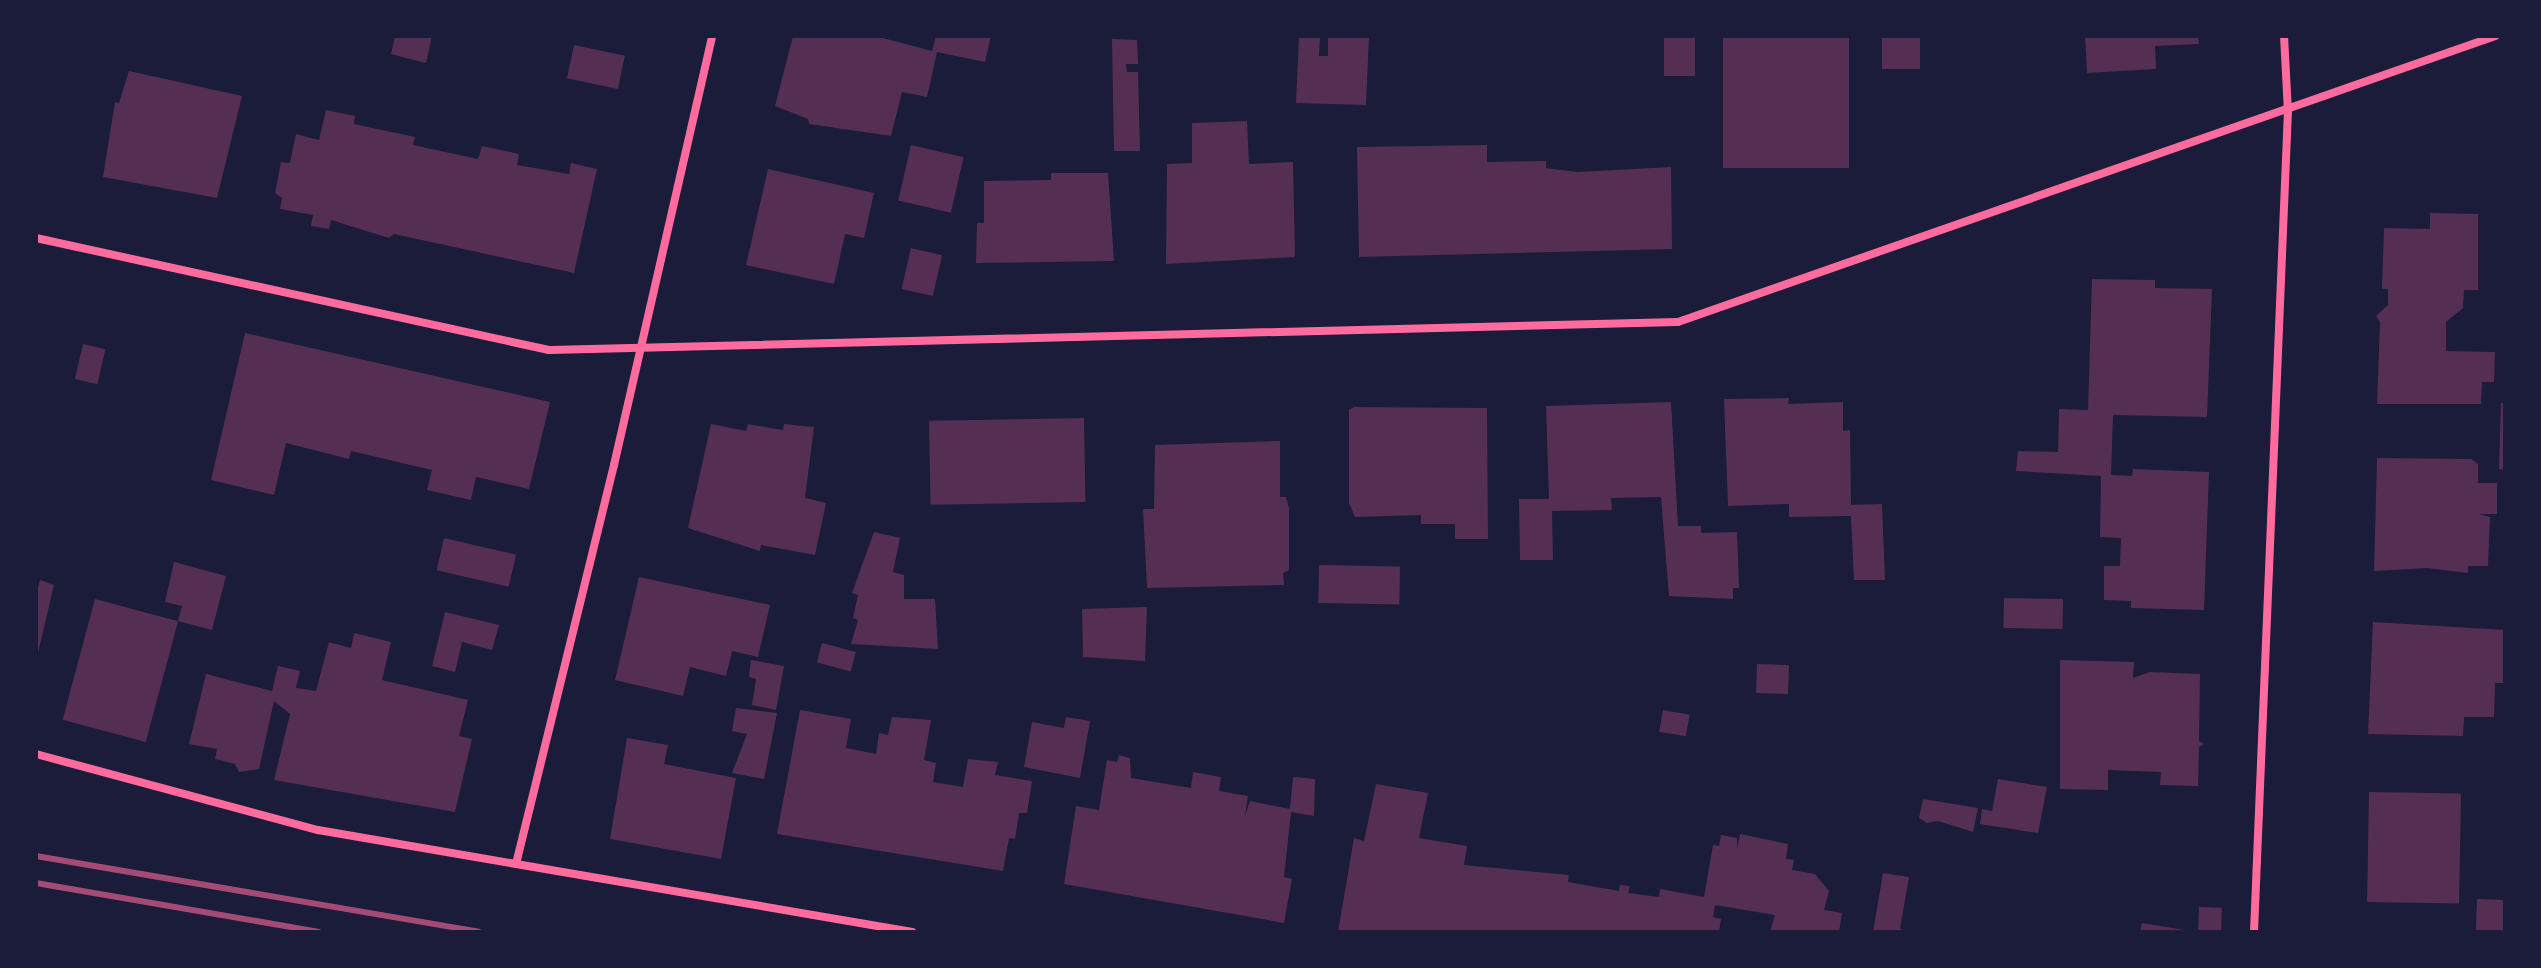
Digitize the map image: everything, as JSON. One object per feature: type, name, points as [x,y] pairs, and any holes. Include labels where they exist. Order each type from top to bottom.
[{"type":"street","points":[[516,864],[642,346],[712,36]]},
{"type":"street","points":[[2254,932],[2288,112],[2284,36]]},
{"type":"street","points":[[36,238],[549,350],[1678,322],[2288,112],[2495,36]]},
{"type":"street","points":[[36,754],[318,830],[912,932]]},
{"type":"building","points":[[395,36],[432,36],[426,63],[391,54]]},
{"type":"building","points":[[793,36],[875,36],[932,51],[936,36],[991,36],[985,62],[937,52],[927,97],[902,92],[891,136],[809,124],[808,119],[775,106]]},
{"type":"building","points":[[1299,36],[1320,36],[1319,56],[1328,56],[1328,36],[1369,36],[1366,105],[1296,103]]},
{"type":"building","points":[[1664,36],[1695,36],[1695,76],[1664,76]]},
{"type":"building","points":[[1723,36],[1849,36],[1849,168],[1723,168]]},
{"type":"building","points":[[1882,36],[1920,36],[1920,69],[1882,69]]},
{"type":"building","points":[[2085,36],[2198,36],[2199,44],[2155,46],[2156,69],[2087,73]]},
{"type":"building","points":[[1112,39],[1137,40],[1138,64],[1126,64],[1127,72],[1138,72],[1140,151],[1114,151]]},
{"type":"building","points":[[574,45],[625,56],[618,89],[567,78]]},
{"type":"building","points":[[129,71],[242,96],[217,198],[103,177],[115,102],[119,103]]},
{"type":"building","points":[[326,110],[355,116],[354,124],[415,137],[413,145],[478,159],[482,146],[519,154],[517,165],[569,174],[571,163],[597,169],[574,273],[394,234],[389,238],[331,220],[329,229],[311,226],[313,215],[280,209],[282,198],[275,193],[281,162],[290,163],[296,134],[319,140]]},
{"type":"building","points":[[1247,121],[1249,164],[1293,162],[1295,257],[1166,264],[1167,164],[1192,163],[1192,123]]},
{"type":"building","points":[[911,145],[964,157],[951,213],[898,201]]},
{"type":"building","points":[[1487,145],[1487,162],[1546,161],[1546,168],[1577,172],[1671,167],[1672,249],[1359,257],[1357,147]]},
{"type":"building","points":[[768,169],[874,193],[864,238],[845,234],[834,284],[746,265]]},
{"type":"building","points":[[1051,173],[1108,173],[1114,261],[976,263],[977,223],[984,223],[984,181],[1051,180]]},
{"type":"building","points":[[2430,213],[2478,214],[2478,290],[2464,290],[2463,308],[2446,322],[2446,351],[2495,352],[2494,382],[2482,382],[2481,404],[2377,404],[2380,322],[2376,316],[2388,305],[2388,289],[2382,289],[2384,228],[2430,229]]},
{"type":"building","points":[[911,248],[942,255],[933,296],[902,289]]},
{"type":"building","points":[[2092,279],[2155,280],[2155,288],[2212,289],[2207,417],[2113,415],[2111,475],[2132,476],[2133,469],[2209,472],[2204,610],[2131,608],[2131,601],[2104,600],[2104,566],[2120,566],[2121,538],[2100,537],[2101,476],[2016,471],[2018,451],[2058,452],[2059,409],[2088,410]]},
{"type":"building","points":[[245,333],[550,402],[529,489],[476,477],[471,500],[427,490],[432,470],[351,451],[349,459],[286,443],[274,495],[211,480]]},
{"type":"building","points":[[83,344],[105,349],[97,384],[75,379]]},
{"type":"building","points":[[1789,398],[1788,404],[1843,402],[1843,431],[1850,430],[1851,505],[1882,504],[1885,580],[1854,580],[1851,516],[1789,517],[1789,504],[1728,506],[1724,399]]},
{"type":"building","points":[[1671,402],[1678,526],[1701,526],[1701,533],[1737,532],[1739,588],[1733,588],[1733,599],[1669,596],[1661,497],[1611,498],[1612,510],[1552,511],[1553,560],[1520,560],[1519,499],[1549,499],[1546,406]]},
{"type":"building","points":[[2501,403],[2505,403],[2505,470],[2499,469]]},
{"type":"building","points":[[1354,407],[1487,408],[1488,539],[1455,539],[1455,524],[1421,524],[1421,515],[1355,517],[1349,503],[1349,410]]},
{"type":"building","points":[[1084,418],[1085,502],[930,505],[929,421]]},
{"type":"building","points":[[711,424],[746,431],[748,424],[783,430],[784,424],[814,427],[805,498],[826,503],[815,555],[761,545],[760,551],[688,528]]},
{"type":"building","points":[[1280,441],[1280,497],[1286,497],[1289,508],[1289,570],[1283,573],[1284,585],[1147,588],[1143,509],[1154,509],[1155,445]]},
{"type":"building","points":[[2377,458],[2471,459],[2478,464],[2478,483],[2497,483],[2497,514],[2479,514],[2490,517],[2488,566],[2468,566],[2468,573],[2427,568],[2374,571]]},
{"type":"building","points":[[874,532],[900,538],[893,572],[904,575],[904,599],[935,599],[938,649],[851,644],[858,620],[853,618],[858,595],[852,593]]},
{"type":"building","points":[[444,538],[516,555],[509,587],[437,570]]},
{"type":"building","points":[[174,562],[226,576],[212,630],[178,621],[182,606],[165,602]]},
{"type":"building","points":[[1319,565],[1400,566],[1399,604],[1318,603]]},
{"type":"building","points":[[639,577],[770,605],[758,657],[732,651],[726,676],[690,667],[683,696],[615,680]]},
{"type":"building","points":[[40,580],[54,585],[37,657],[36,596]]},
{"type":"building","points":[[2004,598],[2063,599],[2062,629],[2003,628]]},
{"type":"building","points":[[95,599],[178,621],[146,742],[63,720]]},
{"type":"building","points":[[1147,607],[1145,661],[1083,657],[1082,609]]},
{"type":"building","points":[[445,612],[499,625],[492,650],[462,642],[455,672],[432,666]]},
{"type":"building","points":[[2373,622],[2505,630],[2505,683],[2495,683],[2494,717],[2464,717],[2463,736],[2368,734]]},
{"type":"building","points":[[354,633],[391,642],[382,680],[468,700],[459,736],[472,739],[455,812],[274,780],[290,714],[274,701],[259,769],[239,772],[235,764],[215,759],[217,749],[189,744],[206,674],[272,691],[278,666],[300,671],[296,688],[316,691],[329,642],[351,648]]},
{"type":"building","points":[[822,643],[856,652],[851,671],[817,662]]},
{"type":"building","points":[[751,660],[784,666],[776,710],[752,705],[756,679],[749,677]]},
{"type":"building","points":[[2060,660],[2134,662],[2133,678],[2150,672],[2200,674],[2199,741],[2204,744],[2199,747],[2198,786],[2160,785],[2161,772],[2108,770],[2108,790],[2060,789]]},
{"type":"building","points":[[1757,664],[1789,665],[1788,694],[1756,693]]},
{"type":"building","points":[[736,708],[777,713],[764,779],[732,773],[747,734],[732,731]]},
{"type":"building","points":[[800,710],[851,719],[846,748],[876,754],[879,733],[888,735],[892,717],[931,720],[924,760],[936,763],[933,782],[963,787],[968,759],[998,762],[995,775],[1032,781],[1027,813],[1019,813],[1015,839],[1009,838],[1003,871],[777,834]]},
{"type":"building","points":[[1663,710],[1690,715],[1686,736],[1659,732]]},
{"type":"building","points":[[1066,717],[1090,721],[1080,778],[1024,767],[1032,722],[1064,728]]},
{"type":"building","points":[[627,738],[668,745],[664,764],[736,778],[721,859],[610,839]]},
{"type":"building","points":[[1119,755],[1130,758],[1131,778],[1191,788],[1193,772],[1221,777],[1219,791],[1248,796],[1245,816],[1250,801],[1290,809],[1293,777],[1315,779],[1314,816],[1291,812],[1284,877],[1292,879],[1284,923],[1064,884],[1076,806],[1099,810],[1107,760],[1117,762]]},
{"type":"building","points":[[1998,779],[2047,787],[2038,833],[1980,824],[1982,809],[1992,811]]},
{"type":"building","points":[[1376,784],[1428,793],[1419,838],[1467,846],[1464,865],[1569,875],[1568,882],[1619,891],[1620,885],[1630,886],[1628,893],[1659,897],[1660,889],[1704,897],[1713,845],[1719,846],[1721,835],[1737,838],[1737,849],[1740,834],[1788,844],[1786,859],[1794,860],[1792,870],[1815,874],[1829,891],[1824,910],[1842,913],[1839,932],[1770,932],[1775,915],[1715,905],[1713,917],[1721,919],[1719,932],[1338,932],[1354,838],[1364,841]]},
{"type":"building","points":[[2369,792],[2461,794],[2459,904],[2367,902]]},
{"type":"building","points":[[1923,799],[1978,808],[1973,832],[1938,821],[1927,823],[1919,818]]},
{"type":"building","points":[[1883,873],[1909,877],[1900,929],[1911,932],[1873,932]]},
{"type":"building","points":[[2477,899],[2505,900],[2504,931],[2476,930]]},
{"type":"building","points":[[2199,907],[2222,908],[2221,932],[2198,932]]},
{"type":"building","points":[[2142,923],[2185,930],[2140,932]]},
{"type":"railway","points":[[36,856],[479,932]]},
{"type":"railway","points":[[36,883],[319,932]]}]
